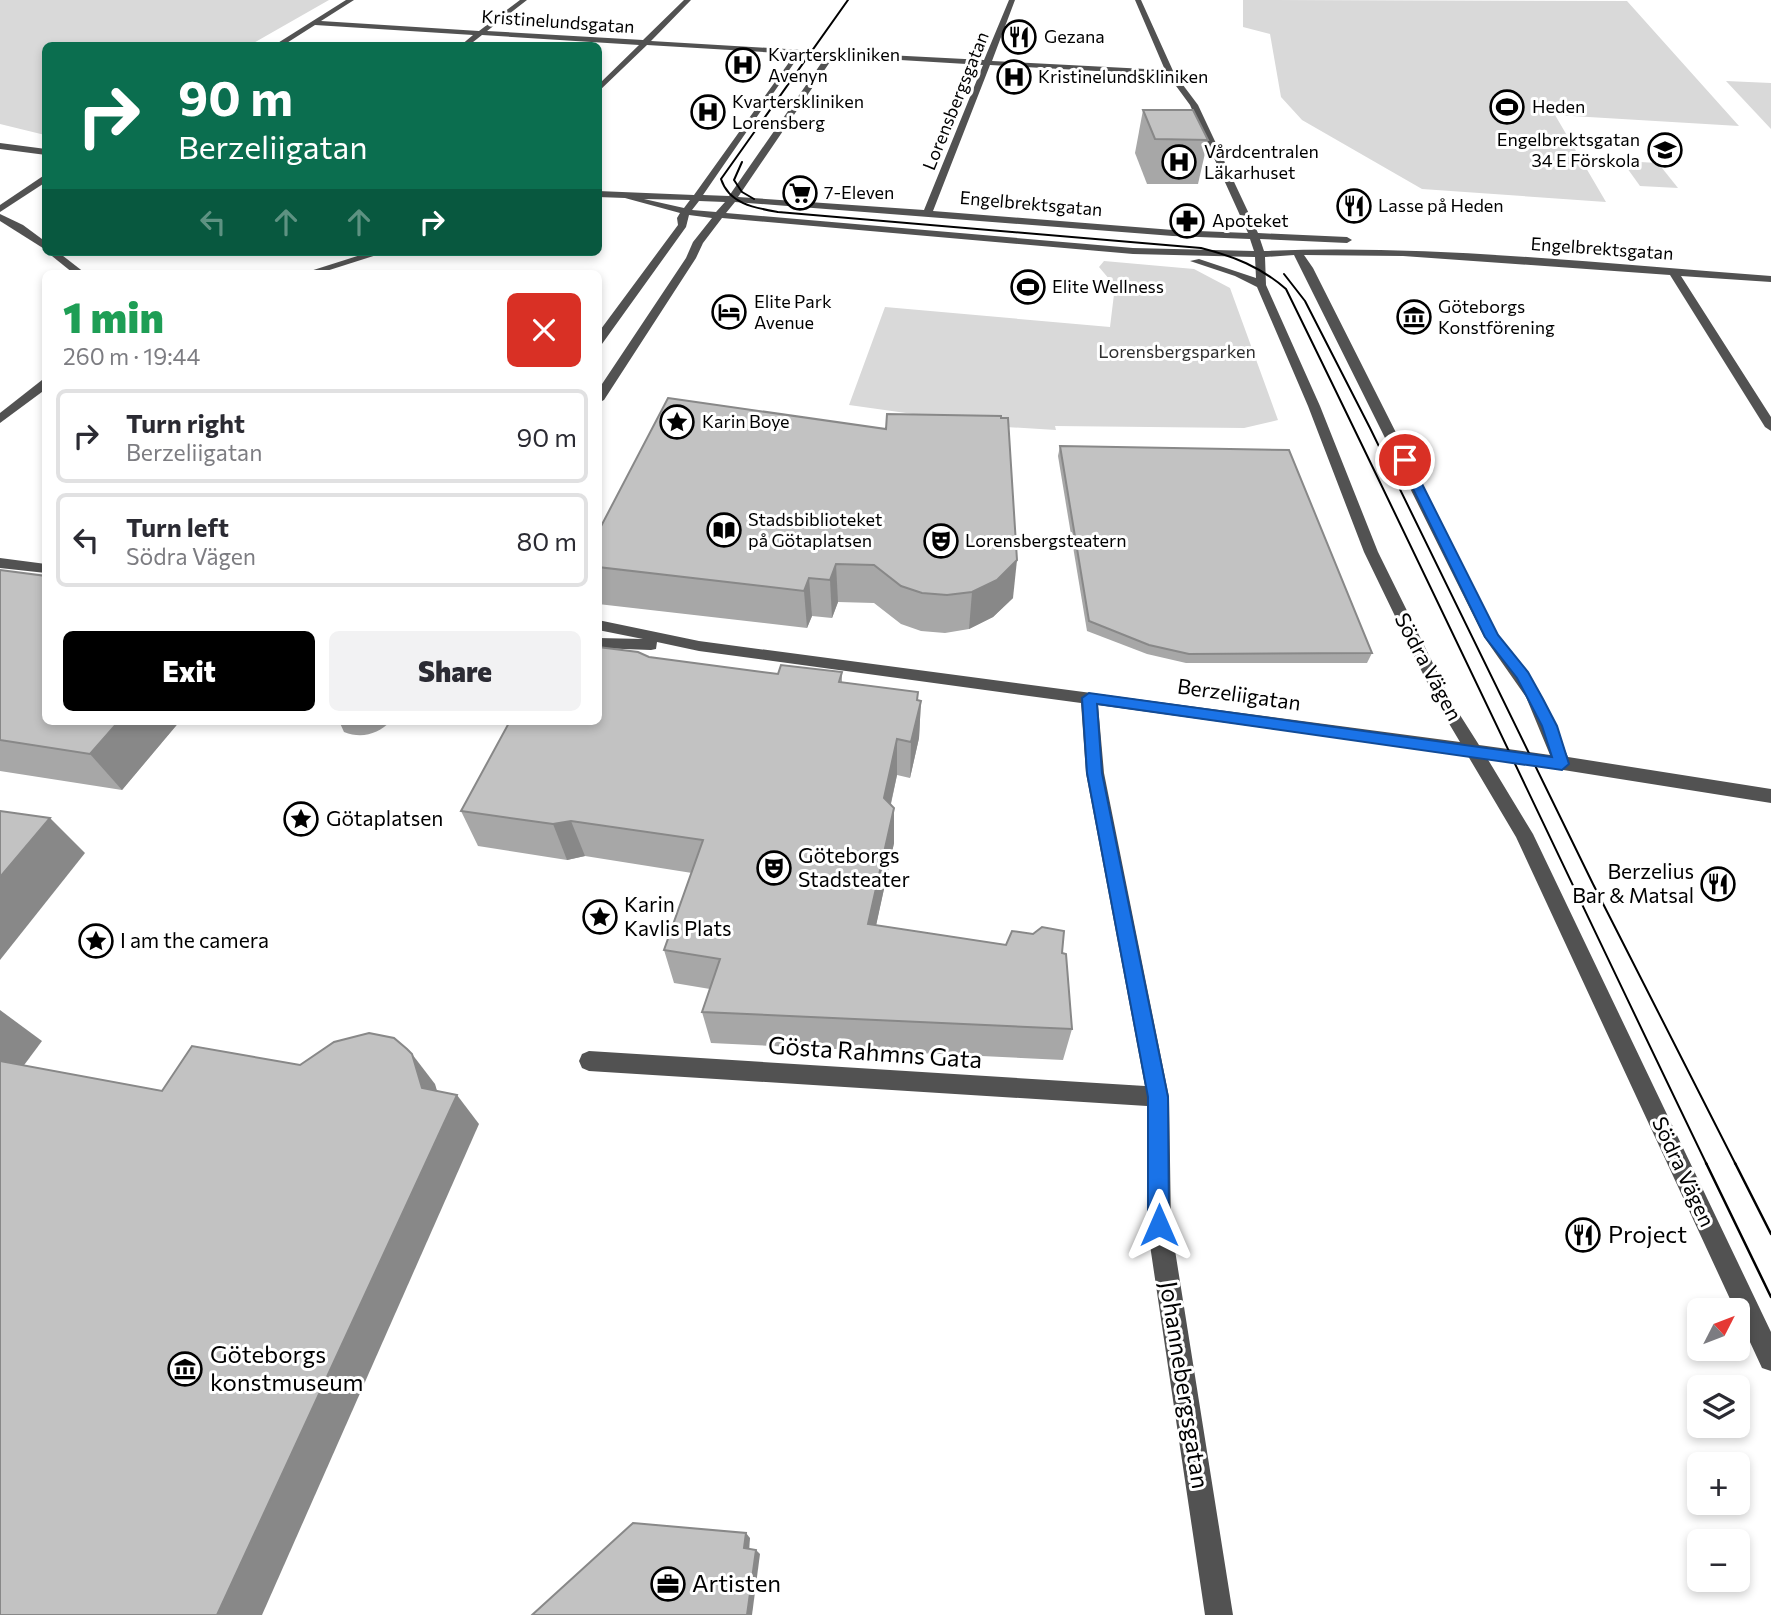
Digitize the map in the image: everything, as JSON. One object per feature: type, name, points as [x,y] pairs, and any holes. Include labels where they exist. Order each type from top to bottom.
[{"type":"street","points":[[282,42],[351,0]]},
{"type":"street","points":[[468,42],[524,0]]},
{"type":"street","points":[[602,86],[688,0]]},
{"type":"street","name":"Lorensbergsgatan","points":[[928,213],[1012,0]]},
{"type":"street","name":"Södra Vägen","points":[[1138,0],[1170,73],[1194,105],[1244,212],[1260,254],[1261,285],[1314,406],[1371,552],[1434,683],[1524,834],[1771,1359]]},
{"type":"street","name":"Kristinelundsgatan","points":[[313,23],[800,52],[697,197]]},
{"type":"street","points":[[602,394],[691,258],[698,242],[732,198],[832,54],[1170,73]]},
{"type":"street","points":[[0,146],[42,151]]},
{"type":"street","points":[[0,209],[42,180]]},
{"type":"street","name":"Engelbrektsgatan","points":[[602,194],[732,198],[1173,233],[1358,241],[1430,255]]},
{"type":"street","name":"Engelbrektsgatan","points":[[629,197],[660,207],[719,216],[1133,251],[1430,255],[1771,279]]},
{"type":"street","points":[[602,336],[683,225],[682,218],[697,197]]},
{"type":"street","points":[[0,218],[20,227],[42,244]]},
{"type":"street","name":"Engelbrektsgatan","points":[[1133,251],[1202,262],[1239,274],[1261,285]]},
{"type":"street","points":[[1297,252],[1308,268],[1492,637],[1523,675],[1536,699],[1562,764]]},
{"type":"street","points":[[57,256],[76,270]]},
{"type":"street","points":[[319,270],[368,256]]},
{"type":"street","points":[[1673,271],[1771,427]]},
{"type":"street","points":[[0,419],[42,386]]},
{"type":"street","points":[[0,563],[42,568]]},
{"type":"street","name":"Berzeliigatan","points":[[602,626],[699,646],[1474,751],[1771,796]]},
{"type":"street","name":"Berzeliigatan","points":[[602,643],[699,646]]},
{"type":"street","name":"Johannebergsgatan","points":[[1089,698],[1095,773],[1158,1097],[1159,1225],[1219,1615]]},
{"type":"street","name":"Gösta Rahmns Gata","points":[[589,1061],[1158,1097]]},
{"type":"green space","points":[[0,0],[329,0],[255,42],[42,42],[42,134],[0,124]]},
{"type":"green space","name":"Heden","points":[[1243,0],[1627,1],[1739,126],[1555,115],[1606,202],[1422,189],[1302,120],[1281,97],[1270,34],[1243,27]]},
{"type":"green space","points":[[1726,81],[1771,83],[1771,129]]},
{"type":"green space","points":[[1622,161],[1658,163],[1678,188],[1640,186]]},
{"type":"green space","name":"Lorensbergsparken","points":[[1104,261],[1194,269],[1230,288],[1278,420],[1244,428],[1055,426],[1056,430],[1006,427],[849,405],[885,307],[1110,327],[1115,286],[1099,267]]},
{"type":"shaded area","points":[[341,725],[386,725],[363,735],[344,732]]},
{"type":"building","points":[[1143,110],[1193,110],[1208,140],[1155,139]]},
{"type":"building","points":[[668,398],[886,429],[887,414],[1008,418],[1017,560],[997,580],[972,592],[947,595],[922,593],[901,586],[874,565],[836,564],[830,580],[809,578],[804,591],[602,567],[602,524]]},
{"type":"building","points":[[1060,446],[1289,450],[1372,653],[1189,654],[1149,645],[1089,621]]},
{"type":"building","points":[[0,570],[42,575],[42,725],[115,725],[90,754],[0,740]]},
{"type":"building","name":"Göteborgs Stadsteater","points":[[602,648],[638,652],[649,657],[778,674],[781,665],[842,672],[839,682],[918,692],[917,700],[921,701],[911,742],[897,739],[884,798],[894,808],[868,924],[1006,945],[1012,931],[1033,934],[1042,927],[1064,931],[1062,953],[1066,954],[1072,1029],[702,1012],[720,959],[664,950],[703,840],[571,821],[553,824],[461,811],[508,725],[602,725]]},
{"type":"building","points":[[0,811],[50,818],[0,877]]},
{"type":"building","name":"Göteborgs konstmuseum","points":[[369,1033],[394,1038],[412,1054],[422,1088],[457,1095],[217,1615],[0,1615],[0,1061],[162,1091],[192,1046],[300,1065],[334,1042]]},
{"type":"building","name":"Artisten","points":[[633,1523],[746,1533],[744,1548],[756,1550],[747,1615],[532,1615]]},
{"type":"tram line","points":[[848,0],[721,179],[730,194],[744,203],[778,212],[1201,248],[1246,263],[1267,274],[1286,289],[1707,1165]]},
{"type":"tram line","points":[[742,162],[734,180],[742,192],[754,199]]},
{"type":"tram line","points":[[1284,274],[1305,301],[1370,428],[1593,884],[1736,1165]]},
{"type":"tram line","points":[[1706,1163],[1771,1297]]},
{"type":"tram line","points":[[1735,1163],[1771,1234]]},
{"type":"place","name":"Gezana","points":[[1019,37]]},
{"type":"place","name":"Kvarterskliniken Avenyn","points":[[743,65]]},
{"type":"place","name":"Kristinelundskliniken","points":[[1014,77]]},
{"type":"place","name":"Heden","points":[[1507,107]]},
{"type":"place","name":"Kvarterskliniken Lorensberg","points":[[708,112]]},
{"type":"place","name":"Engelbrektsgatan 34 E Förskola","points":[[1665,150]]},
{"type":"place","name":"Vårdcentralen Läkarhuset","points":[[1179,162]]},
{"type":"place","name":"7-Eleven","points":[[800,193]]},
{"type":"place","name":"Lasse på Heden","points":[[1354,206]]},
{"type":"place","name":"Apoteket","points":[[1187,221]]},
{"type":"place","name":"Elite Wellness","points":[[1028,287]]},
{"type":"place","name":"Elite Park Avenue","points":[[729,312]]},
{"type":"place","name":"Göteborgs Konstförening","points":[[1414,317]]},
{"type":"place","name":"Karin Boye","points":[[677,422]]},
{"type":"place","name":"Stadsbiblioteket på Götaplatsen","points":[[724,530]]},
{"type":"place","name":"Lorensbergsteatern","points":[[941,541]]},
{"type":"place","name":"Götaplatsen","points":[[301,819]]},
{"type":"place","name":"Göteborgs Stadsteater","points":[[774,868]]},
{"type":"place","name":"Berzelius Bar & Matsal","points":[[1718,884]]},
{"type":"place","name":"Karin Kavlis Plats","points":[[600,917]]},
{"type":"place","name":"I am the camera","points":[[96,941]]},
{"type":"place","name":"Project","points":[[1583,1235]]},
{"type":"place","name":"Göteborgs konstmuseum","points":[[185,1369]]},
{"type":"place","name":"Artisten","points":[[668,1584]]},
{"type":"route","points":[[1159,1225],[1158,1097],[1095,773],[1089,698],[1562,764],[1536,699],[1523,675],[1492,637],[1405,460]]}]
